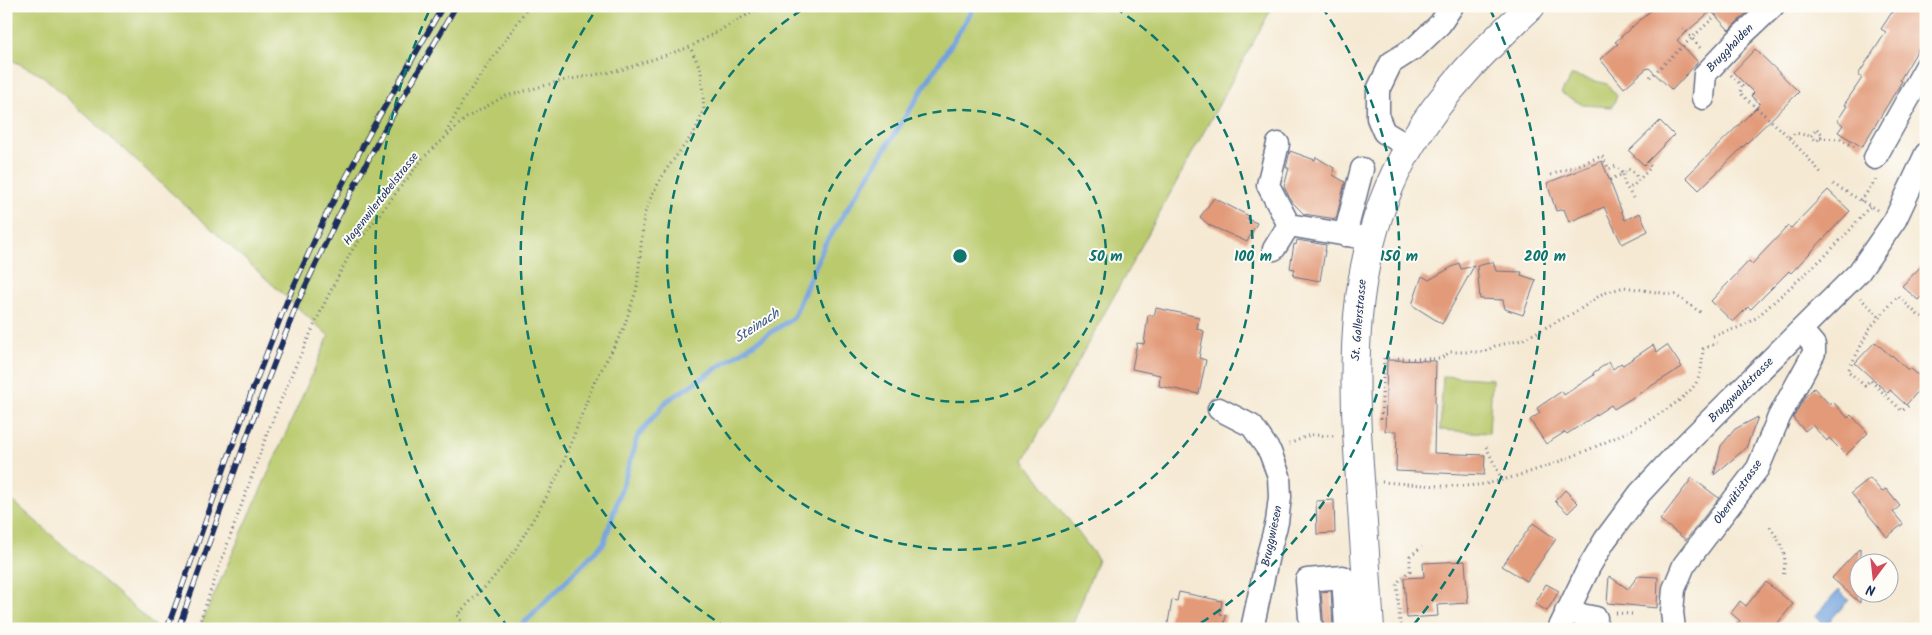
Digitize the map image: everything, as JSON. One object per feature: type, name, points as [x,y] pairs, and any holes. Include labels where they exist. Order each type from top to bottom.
[{"type":"main road","name":"St. Gallerstrasse","points":[[1370,629],[1356,590],[1357,441],[1355,354],[1358,306],[1358,237],[1394,178],[1409,147],[1446,94],[1482,52],[1531,6]]},
{"type":"street","points":[[1409,147],[1384,132],[1378,118],[1378,90],[1391,63],[1416,47],[1440,24],[1452,6]]},
{"type":"street","name":"Brugghalden","points":[[1703,98],[1705,74],[1773,6]]},
{"type":"street","points":[[1875,158],[1924,73]]},
{"type":"street","points":[[1278,144],[1268,185],[1289,225]]},
{"type":"street","name":"Bruggwaldstrasse","points":[[1563,620],[1589,567],[1605,540],[1640,493],[1680,450],[1858,272],[1895,220],[1926,154]]},
{"type":"street","points":[[1289,225],[1358,237],[1362,169]]},
{"type":"street","points":[[1274,249],[1289,225]]},
{"type":"street","name":"Oberrütistrasse","points":[[1674,629],[1672,612],[1674,589],[1684,565],[1758,468],[1779,418],[1814,353],[1814,345],[1801,330]]},
{"type":"street","name":"Bruggwiesen","points":[[1219,409],[1252,426],[1270,452],[1279,476],[1280,497],[1277,522],[1252,629]]},
{"type":"street","points":[[1311,629],[1307,580],[1343,577],[1356,590],[1346,629]]},
{"type":"street","points":[[1563,620],[1596,618]]},
{"type":"path","points":[[445,135],[464,99],[529,6]]},
{"type":"path","name":"Hagenwilertobelstrasse","points":[[197,629],[267,434],[293,371],[331,290],[352,250],[424,158],[445,135],[466,118],[503,97],[561,81],[621,70],[690,46],[763,6]]},
{"type":"path","points":[[1650,76],[1726,6]]},
{"type":"path","points":[[1683,28],[1692,38]]},
{"type":"path","points":[[466,629],[457,615],[488,584],[512,555],[548,496],[562,469],[593,385],[623,330],[637,288],[644,215],[653,193],[666,170],[695,132],[704,110],[700,70],[690,46]]},
{"type":"path","points":[[1730,74],[1742,86],[1740,93],[1789,137],[1823,175]]},
{"type":"path","points":[[1810,136],[1817,129],[1823,135],[1820,138]]},
{"type":"path","points":[[1789,137],[1795,133],[1810,136],[1817,141],[1820,138],[1840,139],[1875,158]]},
{"type":"path","points":[[1551,175],[1602,156],[1609,168],[1616,166],[1622,174],[1627,189],[1633,198]]},
{"type":"path","points":[[1627,189],[1633,186],[1651,167],[1648,162]]},
{"type":"path","points":[[1610,180],[1628,169],[1635,173],[1638,181]]},
{"type":"path","points":[[1833,184],[1860,202],[1895,220]]},
{"type":"path","points":[[1860,202],[1869,189]]},
{"type":"path","points":[[1714,336],[1740,327],[1756,318],[1825,256],[1870,206]]},
{"type":"path","points":[[1380,424],[1384,358],[1440,359],[1450,352],[1484,352],[1495,346],[1522,340],[1579,310],[1602,294],[1624,287],[1675,295],[1703,314]]},
{"type":"path","points":[[1908,406],[1902,411],[1870,380],[1865,386],[1848,371],[1870,328],[1898,296],[1918,316],[1926,318]]},
{"type":"path","points":[[1867,304],[1879,316]]},
{"type":"path","points":[[1377,481],[1441,486],[1478,485],[1502,480],[1553,464],[1634,428],[1670,406],[1694,385],[1701,371],[1704,350],[1717,343]]},
{"type":"path","points":[[1270,452],[1310,435],[1340,437]]},
{"type":"path","points":[[1486,447],[1502,480]]},
{"type":"path","points":[[1770,527],[1785,551],[1786,562],[1783,578]]},
{"type":"path","points":[[1404,629],[1400,624],[1397,584],[1400,578],[1410,571],[1410,556],[1422,547]]},
{"type":"green space","points":[[6,6],[1273,6],[1024,460],[1098,559],[1071,629],[199,629],[329,336],[43,76],[6,57]]},
{"type":"green space","points":[[1572,75],[1607,84],[1617,96],[1612,107],[1583,105],[1561,93]]},
{"type":"green space","points":[[1443,376],[1492,379],[1489,433],[1440,430]]},
{"type":"green space","points":[[6,495],[158,629],[6,629]]},
{"type":"water","points":[[1839,590],[1849,600],[1825,626],[1815,616]]},
{"type":"building","points":[[1656,6],[1754,6],[1729,30],[1711,11],[1677,40],[1698,62],[1672,90],[1649,68],[1624,88],[1600,59],[1618,44],[1615,42]]},
{"type":"building","points":[[1896,6],[1926,6],[1926,36],[1900,80],[1902,81],[1862,147],[1838,132],[1843,125],[1837,121],[1847,106],[1844,105],[1862,78],[1858,75],[1886,32],[1881,29]]},
{"type":"building","points":[[1755,49],[1799,92],[1699,190],[1686,177],[1760,104],[1751,96],[1754,93],[1733,72]]},
{"type":"building","points":[[1660,121],[1674,135],[1644,165],[1629,151]]},
{"type":"building","points":[[1290,151],[1315,160],[1316,157],[1334,168],[1333,175],[1345,182],[1336,219],[1304,214],[1292,202],[1284,187],[1289,168],[1286,168]]},
{"type":"building","points":[[1602,161],[1625,220],[1640,213],[1648,231],[1622,244],[1604,207],[1569,222],[1564,209],[1556,211],[1547,183]]},
{"type":"building","points":[[1828,190],[1850,211],[1791,273],[1789,271],[1751,309],[1748,307],[1733,322],[1711,301],[1749,261],[1752,264],[1788,226],[1791,228]]},
{"type":"building","points":[[1214,198],[1249,216],[1247,219],[1257,223],[1247,242],[1209,225],[1200,217]]},
{"type":"building","points":[[1297,240],[1326,245],[1320,281],[1293,276],[1295,269],[1290,268],[1294,244],[1296,245]]},
{"type":"building","points":[[1926,261],[1926,292],[1918,300],[1902,286]]},
{"type":"building","points":[[1493,262],[1496,271],[1522,272],[1521,275],[1536,280],[1523,315],[1505,309],[1503,300],[1480,299],[1477,266]]},
{"type":"building","points":[[1459,263],[1461,269],[1474,266],[1442,324],[1412,305],[1422,276],[1429,280]]},
{"type":"building","points":[[1156,308],[1199,317],[1197,329],[1204,331],[1199,358],[1206,360],[1199,394],[1159,386],[1160,375],[1132,369],[1137,343],[1144,344],[1148,315],[1154,316]]},
{"type":"building","points":[[1875,342],[1908,370],[1910,368],[1926,382],[1906,405],[1890,390],[1888,393],[1855,363]]},
{"type":"building","points":[[1653,345],[1657,352],[1667,345],[1682,367],[1614,409],[1611,405],[1567,434],[1565,432],[1546,444],[1530,420],[1540,413],[1537,408],[1562,391],[1564,395],[1594,375],[1593,373],[1609,362],[1613,369],[1621,363],[1623,365]]},
{"type":"building","points":[[1387,360],[1436,361],[1434,453],[1485,455],[1484,475],[1396,471],[1397,431],[1385,431]]},
{"type":"building","points":[[1814,388],[1830,405],[1833,402],[1848,418],[1851,415],[1868,433],[1846,455],[1829,438],[1827,441],[1812,425],[1805,431],[1793,418],[1805,397]]},
{"type":"building","points":[[1758,417],[1746,448],[1714,475],[1721,446],[1735,429]]},
{"type":"building","points":[[1692,478],[1719,498],[1686,540],[1660,520]]},
{"type":"building","points":[[1870,478],[1882,492],[1886,489],[1900,506],[1893,512],[1903,524],[1887,537],[1851,493]]},
{"type":"building","points":[[1565,490],[1578,503],[1568,513],[1555,501]]},
{"type":"building","points":[[1334,500],[1335,533],[1317,534],[1316,501]]},
{"type":"building","points":[[1533,523],[1556,539],[1527,581],[1502,566]]},
{"type":"building","points":[[1850,559],[1850,594],[1832,578]]},
{"type":"building","points":[[1465,561],[1468,603],[1437,605],[1438,616],[1407,618],[1404,578],[1424,577],[1423,563]]},
{"type":"building","points":[[1609,576],[1628,589],[1638,576],[1658,577],[1657,608],[1607,603]]},
{"type":"building","points":[[1766,582],[1793,604],[1773,629],[1733,629],[1740,621],[1731,613],[1740,601],[1746,606]]},
{"type":"building","points":[[1546,584],[1559,591],[1547,611],[1535,604]]},
{"type":"building","points":[[1331,591],[1333,629],[1324,629],[1321,592]]},
{"type":"building","points":[[1179,592],[1222,601],[1220,614],[1226,615],[1223,629],[1167,629],[1172,600],[1177,601]]},
{"type":"waterway","name":"Steinach","points":[[518,629],[604,543],[638,436],[667,401],[793,318],[824,246],[975,6]]},
{"type":"railway","points":[[167,629],[252,391],[287,301],[326,215],[373,127],[443,6]]},
{"type":"railway","points":[[178,629],[262,395],[297,304],[337,219],[383,132],[456,6]]}]
